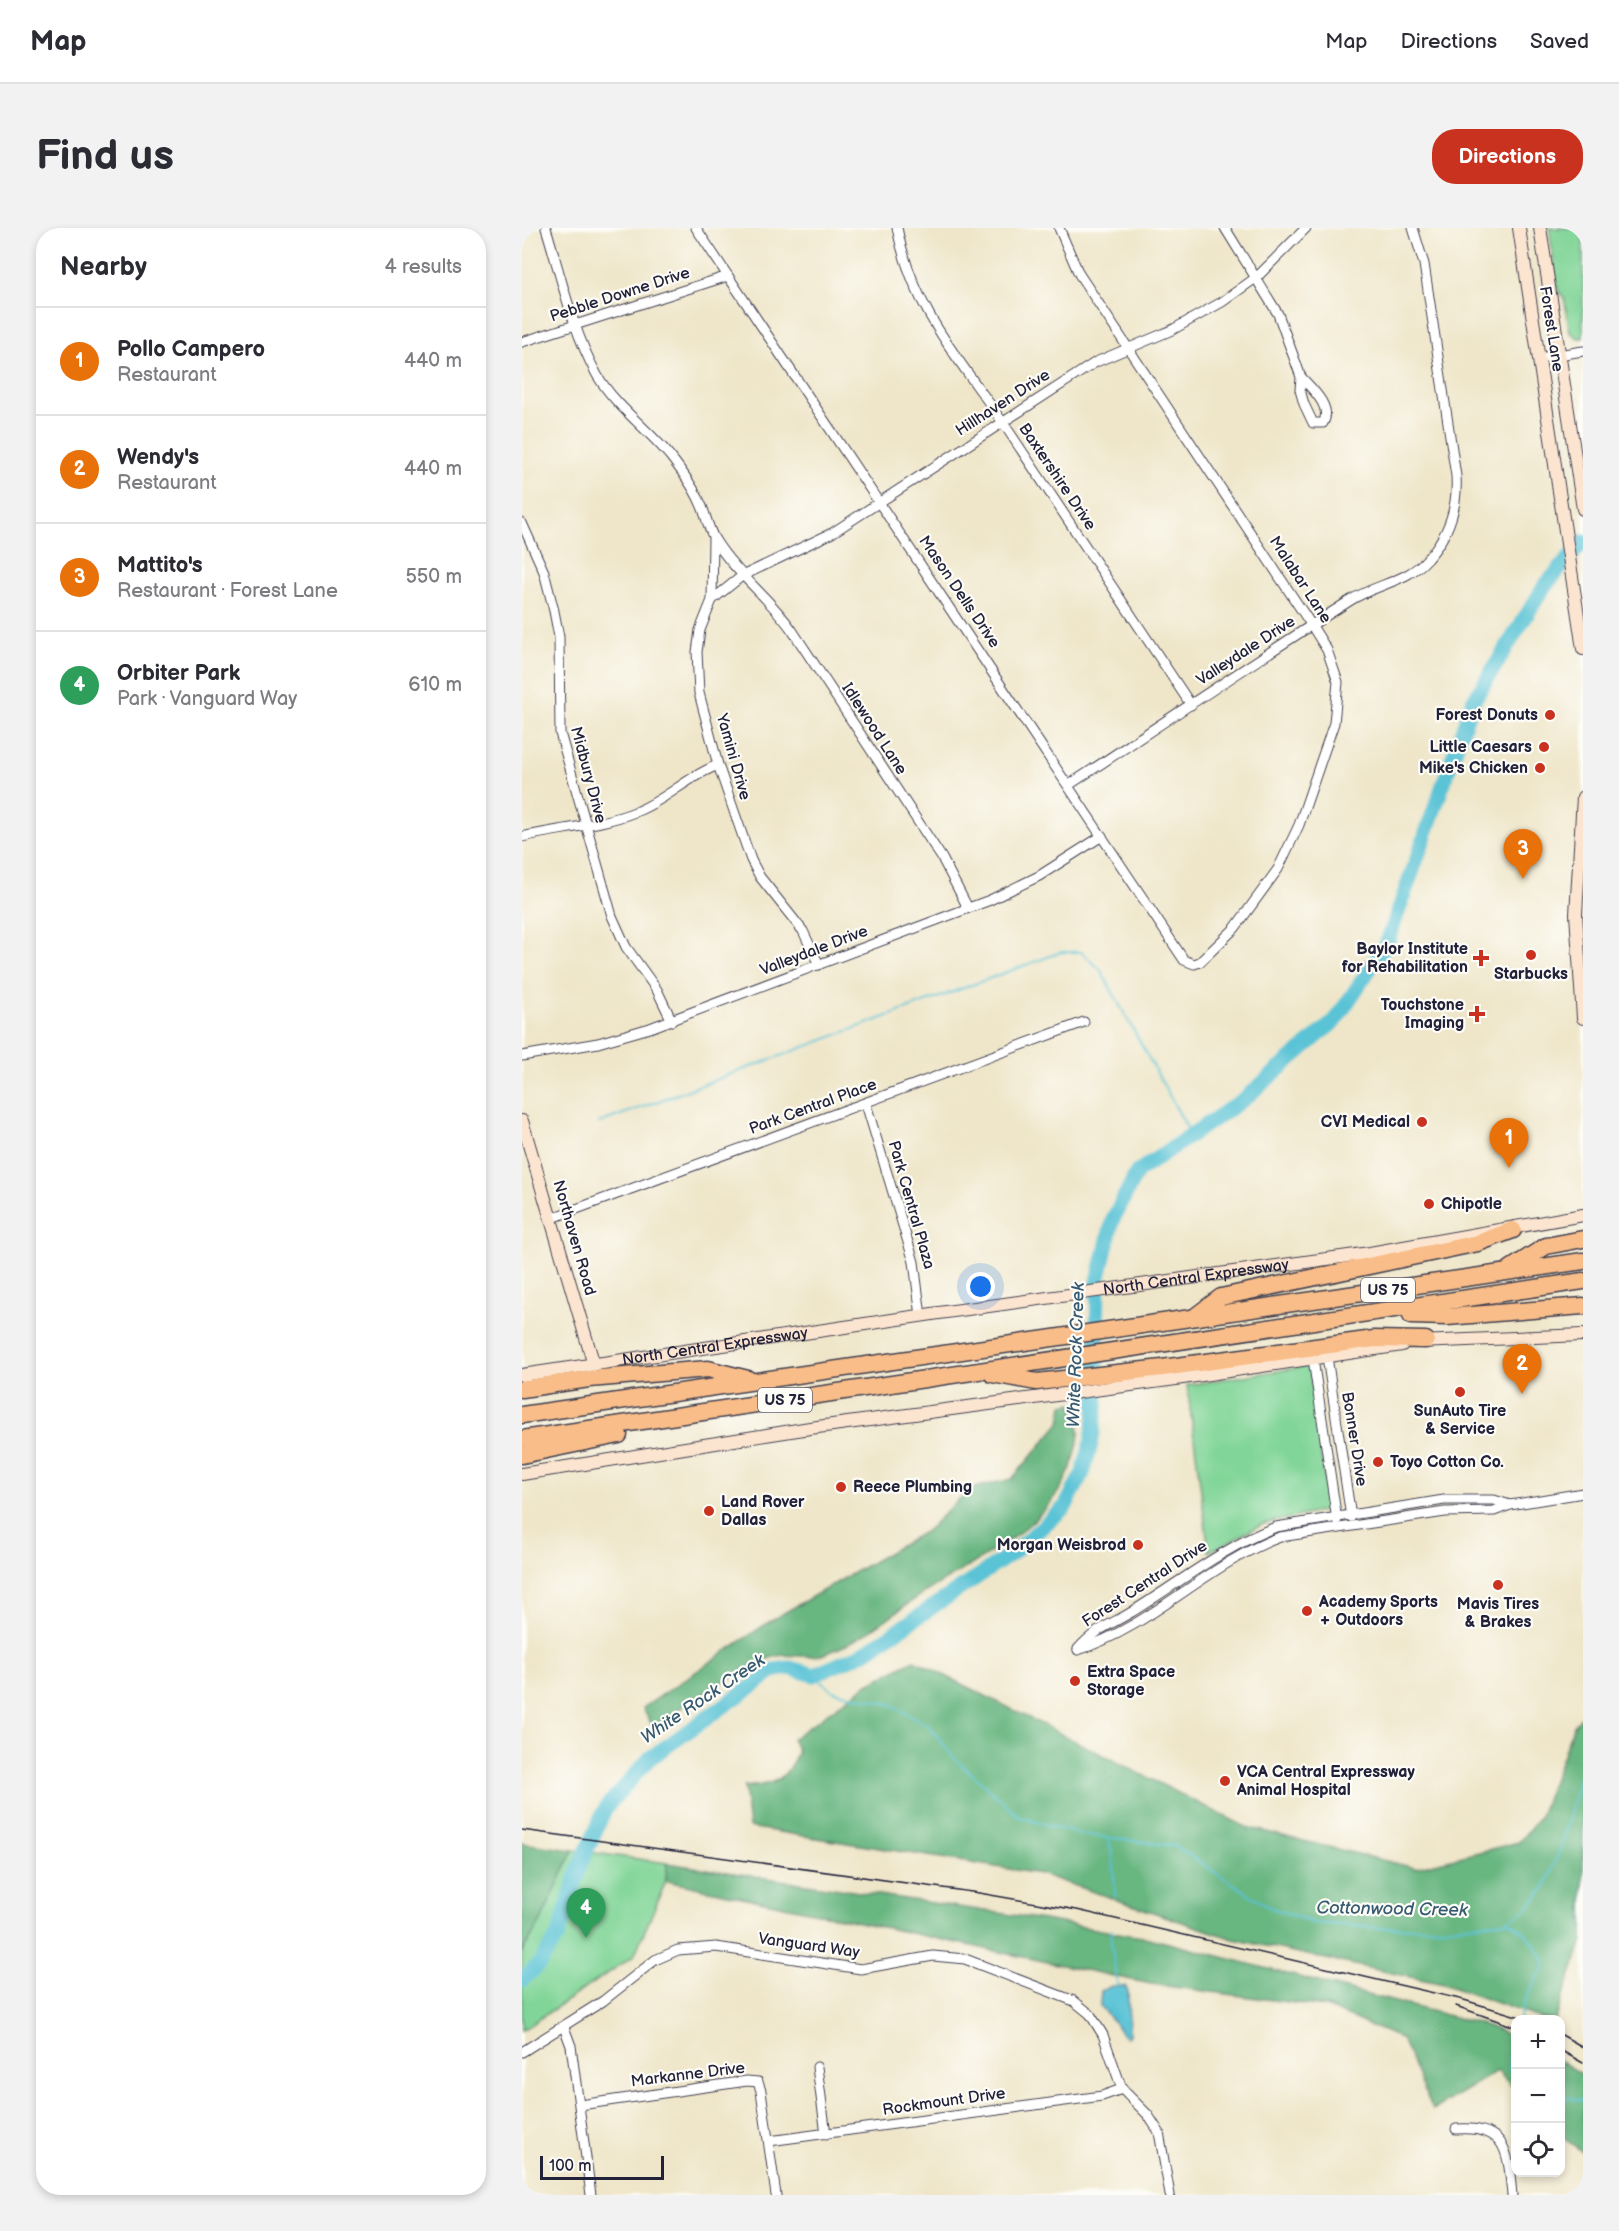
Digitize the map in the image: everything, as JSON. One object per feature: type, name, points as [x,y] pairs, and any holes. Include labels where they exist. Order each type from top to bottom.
[{"type":"highway","points":[[1193,1317],[1221,1297],[1478,1243],[1513,1230]]},
{"type":"highway","points":[[1504,1273],[1546,1246],[1583,1239]]},
{"type":"highway","name":"US 75","points":[[522,1415],[1583,1261]]},
{"type":"highway","name":"US 75","points":[[522,1439],[1374,1314],[1583,1281]]},
{"type":"highway","points":[[1374,1314],[1447,1317],[1583,1306]]},
{"type":"highway","points":[[976,1372],[1036,1382],[1158,1375],[1374,1339],[1425,1340]]},
{"type":"highway","points":[[522,1389],[589,1379],[708,1369],[757,1381]]},
{"type":"highway","points":[[522,1455],[617,1435],[646,1421]]},
{"type":"main road","name":"Forest Lane","points":[[1519,228],[1583,650]]},
{"type":"main road","name":"Forest Lane","points":[[1540,228],[1583,509]]},
{"type":"main road","points":[[1583,797],[1577,879],[1583,1018]]},
{"type":"main road","points":[[1577,879],[1583,901]]},
{"type":"main road","name":"Northaven Road","points":[[522,1121],[594,1365]]},
{"type":"main road","points":[[1565,1218],[1583,1206]]},
{"type":"main road","name":"North Central Expressway","points":[[522,1375],[1370,1253],[1476,1233],[1513,1230],[1583,1215]]},
{"type":"main road","points":[[1565,1218],[1583,1221]]},
{"type":"main road","points":[[522,1474],[810,1428],[1062,1394],[1158,1375],[1313,1359],[1425,1340],[1583,1335]]},
{"type":"street","name":"Yamini Drive","points":[[546,228],[577,324],[598,375],[615,400],[669,456],[685,477],[700,501],[713,538],[742,576]]},
{"type":"street","name":"Mason Dells Drive","points":[[696,228],[1184,960],[1191,964],[1200,962]]},
{"type":"street","name":"Baxtershire Drive","points":[[897,228],[912,280],[925,312],[1002,422],[1191,705]]},
{"type":"street","name":"Malabar Lane","points":[[1059,228],[1079,273],[1327,650],[1338,682],[1334,723],[1299,825],[1278,869],[1235,928],[1200,962]]},
{"type":"street","points":[[1225,228],[1278,314],[1301,377],[1316,393],[1324,407],[1326,415],[1323,423],[1313,423],[1304,405],[1300,390],[1301,377]]},
{"type":"street","name":"Hillhaven Drive","points":[[712,600],[717,593],[742,576],[820,540],[1096,362],[1130,350],[1196,318],[1257,277],[1306,228]]},
{"type":"street","name":"Valleydale Drive","points":[[1069,786],[1354,598],[1416,570],[1436,548],[1455,508],[1456,476],[1424,264],[1413,228]]},
{"type":"street","name":"Pebble Downe Drive","points":[[522,342],[728,276]]},
{"type":"street","points":[[1539,358],[1583,351]]},
{"type":"street","name":"Midbury Drive","points":[[522,523],[544,572],[555,611],[559,637],[560,733],[585,823],[619,932],[634,960],[657,990],[672,1021]]},
{"type":"street","name":"Yamini Drive","points":[[713,538],[712,600],[700,630],[696,672],[699,693],[718,765],[751,860],[759,877],[803,931],[819,965]]},
{"type":"street","name":"Idlewood Lane","points":[[742,576],[769,601],[788,624],[942,858],[968,908]]},
{"type":"street","points":[[522,837],[635,812],[665,797],[696,775],[718,765]]},
{"type":"street","name":"Valleydale Drive","points":[[522,1056],[598,1043],[672,1021],[968,908],[1039,876],[1102,836]]},
{"type":"street","name":"Park Central Place","points":[[552,1218],[1084,1022]]},
{"type":"street","name":"Park Central Plaza","points":[[866,1104],[914,1262],[921,1316]]},
{"type":"street","name":"Bonner Drive","points":[[1327,1357],[1352,1525]]},
{"type":"street","name":"Bonner Drive","points":[[1313,1359],[1338,1527]]},
{"type":"street","name":"Forest Central Drive","points":[[1510,1505],[1494,1500],[1444,1500],[1336,1515],[1276,1527],[1250,1536],[1130,1613],[1093,1632],[1078,1650],[1099,1643],[1136,1624],[1220,1567],[1255,1547],[1280,1537],[1445,1512],[1494,1511],[1510,1505],[1583,1493]]},
{"type":"street","points":[[1215,1557],[1220,1567]]},
{"type":"street","name":"Vanguard Way","points":[[522,2052],[603,2001],[655,1960],[678,1950],[716,1947],[861,1969],[933,1956],[965,1959],[1082,2007],[1104,2035],[1122,2089],[1155,2125],[1165,2155],[1170,2195]]},
{"type":"street","points":[[564,2027],[571,2046],[591,2195]]},
{"type":"street","points":[[817,2067],[826,2134]]},
{"type":"street","name":"Markanne Drive","points":[[580,2105],[747,2080],[758,2082],[776,2195]]},
{"type":"street","name":"Rockmount Drive","points":[[769,2141],[1102,2096],[1122,2089]]},
{"type":"street","points":[[1456,2129],[1476,2127],[1488,2130],[1497,2138],[1508,2158],[1512,2195]]},
{"type":"green space","points":[[1549,228],[1583,228],[1583,338],[1578,338],[1570,332],[1564,297],[1558,291]]},
{"type":"green space","points":[[1309,1366],[1329,1510],[1263,1524],[1209,1552],[1187,1385]]},
{"type":"green space","points":[[1072,1403],[1079,1430],[1073,1464],[1060,1489],[1043,1511],[999,1548],[838,1649],[818,1656],[783,1655],[770,1658],[696,1698],[653,1727],[643,1708],[772,1620],[926,1531],[970,1489],[1012,1479],[1060,1423],[1063,1405]]},
{"type":"green space","points":[[914,1660],[1246,1827],[1415,1868],[1519,1842],[1540,1816],[1573,1727],[1583,1714],[1583,1941],[1556,2015],[1531,2015],[1443,1984],[1233,1939],[1040,1874],[749,1827],[744,1787],[764,1785],[778,1780],[789,1769],[798,1751],[792,1739],[868,1684]]},
{"type":"green space","points":[[522,1843],[573,1850],[540,1923],[522,1952]]},
{"type":"green space","points":[[573,1850],[667,1863],[666,1881],[634,1956],[522,2030],[522,1952],[540,1923]]},
{"type":"green space","points":[[667,1863],[1038,1919],[1153,1939],[1488,2026],[1511,2036],[1511,2085],[1497,2071],[1433,2110],[1402,2039],[1326,2007],[1151,1984],[666,1881]]},
{"type":"green space","points":[[1565,2064],[1583,2075],[1583,2152],[1565,2139]]},
{"type":"water","points":[[1112,1986],[1125,1986],[1128,1991],[1129,2035],[1126,2038],[1100,2006],[1101,1991]]},
{"type":"waterway","name":"White Rock Creek","points":[[522,1980],[539,1964],[558,1936],[581,1863],[606,1807],[650,1758],[775,1670],[790,1668],[814,1675],[864,1653],[1010,1555],[1065,1507],[1083,1473],[1092,1440],[1096,1409],[1098,1281],[1113,1219],[1137,1172],[1244,1099],[1335,1021],[1387,943],[1472,703],[1544,587],[1583,542]]},
{"type":"waterway","points":[[599,1123],[1061,952],[1081,952],[1100,969],[1191,1135]]},
{"type":"waterway","name":"Cottonwood Creek","points":[[814,1675],[833,1691],[890,1704],[929,1726],[955,1759],[1020,1817],[1079,1834],[1175,1846],[1269,1907],[1314,1923],[1378,1928],[1450,1927],[1507,1921],[1526,1910],[1545,1887],[1561,1847],[1583,1767]]},
{"type":"waterway","points":[[1108,1838],[1113,1856],[1115,1897]]},
{"type":"waterway","points":[[1508,1921],[1531,1939],[1545,1964],[1524,2002],[1520,2015]]},
{"type":"waterway","points":[[1112,1930],[1111,1943],[1118,1987]]},
{"type":"waterway","points":[[1511,2055],[1508,2070],[1511,2072]]},
{"type":"waterway","points":[[1565,2097],[1583,2101]]},
{"type":"tram line","points":[[522,1830],[979,1893],[1077,1910],[1464,2000],[1514,2015]]},
{"type":"tram line","points":[[1456,2006],[1511,2026]]},
{"type":"tram line","points":[[1565,2037],[1583,2047]]},
{"type":"tram line","points":[[1565,2053],[1583,2063]]},
{"type":"place","name":"Forest Donuts","points":[[1550,715]]},
{"type":"place","name":"Little Caesars","points":[[1544,747]]},
{"type":"place","name":"Mike's Chicken","points":[[1540,768]]},
{"type":"place","name":"Mattito's","points":[[1523,879]]},
{"type":"place","name":"Starbucks","points":[[1531,955]]},
{"type":"place","name":"Baylor Institute for Rehabilitation","points":[[1481,958]]},
{"type":"place","name":"Touchstone Imaging","points":[[1477,1014]]},
{"type":"place","name":"CVI Medical","points":[[1422,1122]]},
{"type":"place","name":"Pollo Campero","points":[[1509,1168]]},
{"type":"place","name":"Chipotle","points":[[1429,1204]]},
{"type":"place","name":"SunAuto Tire & Service","points":[[1460,1392]]},
{"type":"place","name":"Wendy's","points":[[1522,1394]]},
{"type":"place","name":"Toyo Cotton Co.","points":[[1378,1462]]},
{"type":"place","name":"Reece Plumbing","points":[[841,1487]]},
{"type":"place","name":"Land Rover Dallas","points":[[709,1511]]},
{"type":"place","name":"Morgan Weisbrod","points":[[1138,1545]]},
{"type":"place","name":"Mavis Tires & Brakes","points":[[1498,1585]]},
{"type":"place","name":"Academy Sports + Outdoors","points":[[1307,1611]]},
{"type":"place","name":"Extra Space Storage","points":[[1075,1681]]},
{"type":"place","name":"VCA Central Expressway Animal Hospital","points":[[1225,1781]]},
{"type":"place","name":"Orbiter Park","points":[[586,1938]]}]
